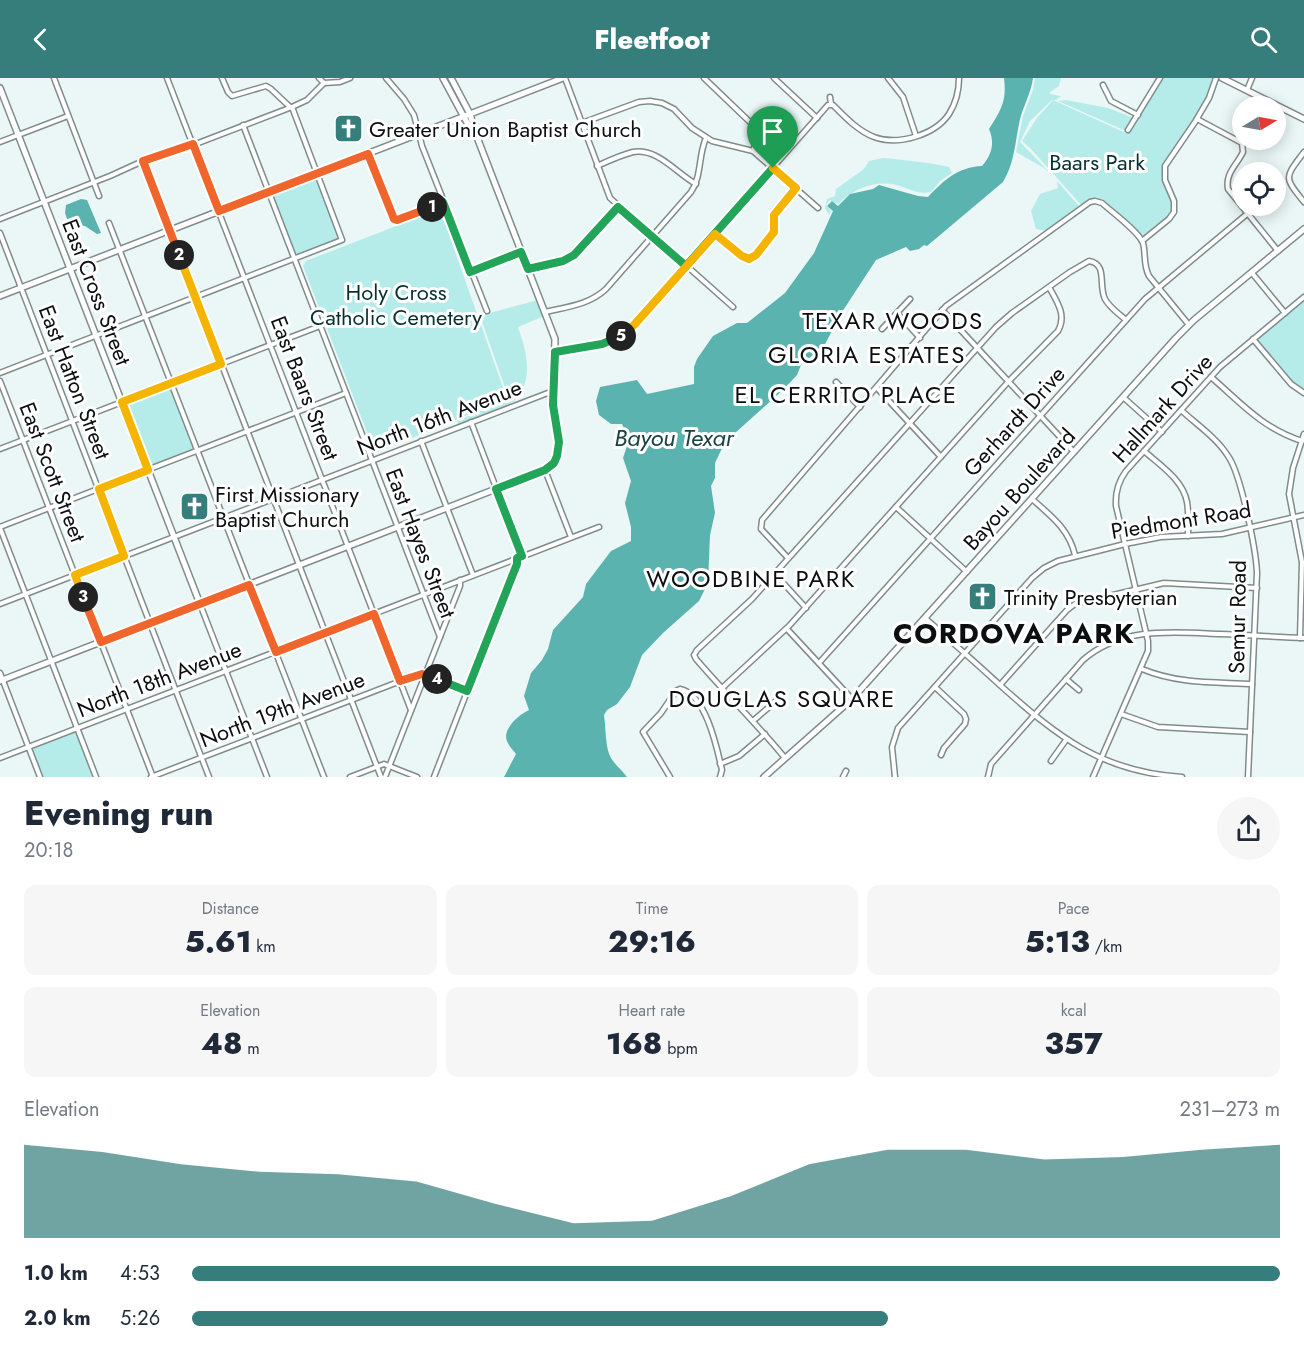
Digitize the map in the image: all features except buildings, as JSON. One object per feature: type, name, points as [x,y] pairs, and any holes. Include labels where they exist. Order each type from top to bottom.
[{"type":"street","points":[[60,78],[54,79],[99,196]]},
{"type":"street","name":"East Baars Street","points":[[167,78],[411,710]]},
{"type":"street","points":[[0,373],[342,240],[291,107],[266,86],[234,96],[230,94],[222,78]]},
{"type":"street","points":[[319,78],[324,82],[340,82],[350,78]]},
{"type":"street","points":[[386,78],[411,108],[417,122],[422,146],[487,311]]},
{"type":"street","points":[[443,78],[467,115]]},
{"type":"street","points":[[1,681],[545,470],[554,463],[559,451],[553,415],[555,339],[475,132],[451,78]]},
{"type":"street","points":[[0,296],[564,78],[607,193],[618,207],[733,307]]},
{"type":"street","points":[[704,78],[753,125],[757,139],[753,151]]},
{"type":"street","points":[[774,78],[780,80],[817,119]]},
{"type":"street","points":[[888,78],[903,97],[916,136]]},
{"type":"street","points":[[830,97],[831,104],[854,125],[872,137],[893,141],[916,136],[940,124],[948,116],[956,98],[959,78]]},
{"type":"street","points":[[1128,130],[1160,78]]},
{"type":"street","points":[[1142,241],[1169,219],[1173,212],[1174,201],[1165,180],[1164,166],[1197,119],[1209,98],[1216,78]]},
{"type":"street","points":[[1222,78],[1304,119]]},
{"type":"street","points":[[1247,90],[1252,78]]},
{"type":"street","points":[[0,219],[143,161],[308,100],[324,82]]},
{"type":"street","points":[[1103,85],[1111,101],[1138,115]]},
{"type":"street","name":"East Cross Street","points":[[0,88],[267,777]]},
{"type":"street","points":[[582,123],[633,103],[650,101],[662,103],[674,109],[692,128],[706,138],[724,145],[753,151],[818,208]]},
{"type":"street","points":[[555,352],[602,344],[622,335],[634,325],[831,104]]},
{"type":"street","points":[[0,142],[68,116]]},
{"type":"street","points":[[1197,119],[1242,143],[1244,152],[1237,162]]},
{"type":"street","name":"East Hayes Street","points":[[243,125],[440,637]]},
{"type":"street","points":[[545,312],[585,303],[600,295],[688,196],[696,184],[700,153],[706,138]]},
{"type":"street","points":[[597,166],[629,153],[646,152],[657,156],[696,184]]},
{"type":"street","points":[[1304,152],[1288,177],[1304,202]]},
{"type":"street","points":[[368,154],[395,220],[443,202]]},
{"type":"street","points":[[143,161],[376,767],[383,777],[390,766],[460,586],[460,580]]},
{"type":"street","points":[[1232,169],[1227,185],[1232,195]]},
{"type":"street","points":[[715,234],[742,256],[747,259],[752,258],[773,235],[774,216],[796,188]]},
{"type":"street","points":[[788,558],[761,529],[762,520],[942,310],[977,282],[1090,202],[1102,203],[1142,241],[1145,266],[1158,287],[1189,325]]},
{"type":"street","points":[[528,269],[563,261],[574,255],[618,207]]},
{"type":"street","name":"Gerhardt Drive","points":[[819,663],[1158,287],[1245,216]]},
{"type":"street","points":[[1249,216],[1278,251]]},
{"type":"street","points":[[109,223],[324,777]]},
{"type":"street","name":"Bayou Boulevard","points":[[765,777],[852,699],[1189,325],[1304,229]]},
{"type":"street","name":"East Hatton Street","points":[[0,233],[209,777]]},
{"type":"street","points":[[470,272],[521,252]]},
{"type":"street","points":[[785,758],[696,659],[694,655],[697,650],[752,599],[1004,319],[1086,261],[1095,262],[1101,269],[1102,291],[1106,300],[1126,321]]},
{"type":"street","points":[[1252,273],[1285,312]]},
{"type":"street","points":[[721,689],[806,608],[1008,382],[1060,328],[1062,312],[1049,287]]},
{"type":"street","name":"Hallmark Drive","points":[[1093,777],[1148,651],[1146,633],[1116,506],[1117,488],[1126,471],[1211,376],[1304,297]]},
{"type":"street","points":[[882,329],[910,299]]},
{"type":"street","points":[[942,310],[1074,452]]},
{"type":"street","points":[[898,314],[920,338]]},
{"type":"street","points":[[0,450],[320,326]]},
{"type":"street","points":[[1253,339],[1291,384],[1304,393]]},
{"type":"street","points":[[1211,376],[1271,429],[1302,441]]},
{"type":"street","name":"East Scott Street","points":[[0,381],[152,777]]},
{"type":"street","points":[[836,382],[860,407]]},
{"type":"street","points":[[877,388],[941,457]]},
{"type":"street","name":"North 16th Avenue","points":[[0,604],[553,391]]},
{"type":"street","points":[[96,777],[0,528],[346,393]]},
{"type":"street","points":[[1123,397],[1162,432]]},
{"type":"street","name":"Semur Road","points":[[1181,410],[1229,456],[1237,476],[1257,564],[1248,777]]},
{"type":"street","points":[[471,422],[522,556]]},
{"type":"street","points":[[988,777],[991,764],[1034,715],[1083,660],[1103,646],[1159,631],[1302,638],[1302,562],[1290,504],[1290,485],[1304,434]]},
{"type":"street","points":[[421,441],[473,575]]},
{"type":"street","points":[[1144,451],[1183,489],[1187,504],[1188,536]]},
{"type":"street","points":[[545,470],[571,537]]},
{"type":"street","points":[[1032,499],[1065,529],[1075,555]]},
{"type":"street","points":[[896,507],[967,572]]},
{"type":"street","name":"Piedmont Road","points":[[895,777],[892,747],[896,732],[1038,573],[1058,561],[1075,555],[1125,544],[1161,537],[1222,534],[1304,515]]},
{"type":"street","name":"North 18th Avenue","points":[[0,758],[599,527]]},
{"type":"street","points":[[434,777],[517,564],[517,558]]},
{"type":"street","points":[[775,574],[806,608]]},
{"type":"street","points":[[1000,685],[1071,607],[1080,602],[1164,584],[1257,588]]},
{"type":"street","points":[[925,618],[1034,715],[1066,740],[1101,759],[1143,775],[1182,777]]},
{"type":"street","points":[[787,628],[852,699]]},
{"type":"street","points":[[1142,669],[1175,680],[1252,684]]},
{"type":"street","points":[[0,673],[1,681],[40,777]]},
{"type":"street","name":"North 19th Avenue","points":[[152,777],[400,681],[419,674],[425,675]]},
{"type":"street","points":[[425,675],[467,691]]},
{"type":"street","points":[[1066,679],[1079,690]]},
{"type":"street","points":[[935,687],[964,714],[966,719],[965,724],[944,748],[941,756]]},
{"type":"street","points":[[670,777],[643,732],[680,689],[685,690],[705,714],[720,764],[720,777]]},
{"type":"street","points":[[753,721],[783,695]]},
{"type":"street","points":[[1121,714],[1158,727],[1250,732]]},
{"type":"street","points":[[720,764],[739,756],[765,734]]},
{"type":"street","points":[[1051,761],[1066,740]]},
{"type":"street","points":[[350,777],[384,764],[417,777]]},
{"type":"street","points":[[843,777],[846,771]]},
{"type":"green space","points":[[1035,78],[1061,78],[1059,86],[1050,94],[1061,96],[1052,100],[1030,121],[1020,142],[1053,176],[1044,168],[1016,152],[1023,116]]},
{"type":"green space","name":"Baars Park","points":[[1160,78],[1216,78],[1195,122],[1168,159],[1164,176],[1174,201],[1172,216],[1142,241],[1102,203],[1095,201],[1083,207],[1022,141],[1037,118],[1053,100],[1126,133]]},
{"type":"green space","points":[[1066,100],[1108,108],[1134,118],[1126,131],[1058,101]]},
{"type":"green space","points":[[883,158],[949,167],[952,173],[940,181],[931,192],[920,192],[886,183],[868,186],[852,193],[838,204],[830,200],[826,205],[831,211],[829,215],[825,208],[827,199],[835,196],[836,189],[864,169],[869,161]]},
{"type":"green space","points":[[317,173],[342,240],[294,259],[268,192]]},
{"type":"green space","points":[[1057,181],[1079,206],[1047,231],[1036,229],[1031,211],[1040,194],[1058,188]]},
{"type":"green space","name":"Holy Cross Catholic Cemetery","points":[[440,209],[507,399],[375,453],[303,266],[306,261]]},
{"type":"green space","points":[[1304,297],[1304,393],[1296,388],[1253,339]]},
{"type":"green space","points":[[538,300],[544,316],[518,327],[524,345],[527,372],[517,398],[507,405],[458,425],[457,421],[509,399],[479,313],[486,314]]},
{"type":"green space","points":[[170,386],[194,449],[149,467],[125,403]]},
{"type":"green space","points":[[76,731],[93,777],[43,777],[32,748]]},
{"type":"water","name":"Bayou Texar","points":[[1004,78],[1033,78],[1020,119],[1012,159],[1003,182],[927,246],[924,245],[910,251],[906,247],[876,260],[842,312],[824,346],[801,365],[797,375],[784,389],[725,442],[715,463],[715,478],[711,486],[715,513],[710,535],[708,583],[699,601],[642,655],[630,687],[617,704],[607,710],[604,715],[609,754],[627,777],[504,777],[516,754],[507,741],[507,732],[514,720],[529,710],[524,696],[531,673],[548,649],[553,630],[583,597],[586,584],[611,551],[631,541],[631,527],[625,503],[631,481],[623,458],[627,446],[626,434],[622,424],[611,424],[599,415],[596,401],[600,387],[637,380],[647,394],[694,384],[694,367],[697,359],[713,336],[737,323],[747,323],[785,293],[814,253],[833,211],[827,206],[832,201],[838,206],[850,194],[873,189],[879,185],[928,197],[952,176],[966,169],[982,166],[991,148],[992,139],[989,129],[1002,105],[1005,93]]},
{"type":"water","points":[[81,199],[87,200],[101,233],[97,234],[85,226],[69,224],[65,213],[66,205]]},
{"type":"place","name":"Greater Union Baptist Church","points":[[348,129]]},
{"type":"place","name":"First Missionary Baptist Church","points":[[194,507]]},
{"type":"place","name":"Trinity Presbyterian","points":[[983,597]]},
{"type":"district","name":"TEXAR WOODS","points":[[893,320]]},
{"type":"district","name":"GLORIA ESTATES","points":[[867,354]]},
{"type":"district","name":"EL CERRITO PLACE","points":[[846,394]]},
{"type":"district","name":"WOODBINE PARK","points":[[751,578]]},
{"type":"district","name":"CORDOVA PARK","points":[[1014,633]]},
{"type":"district","name":"DOUGLAS SQUARE","points":[[782,698]]},
{"type":"route","points":[[193,144],[219,211],[368,154],[395,220],[443,202],[470,272],[521,252],[528,269],[563,261],[579,251],[618,207],[686,266],[773,168],[796,188],[774,215],[773,235],[754,256],[749,259],[743,257],[715,234],[634,325],[622,335],[602,344],[555,352],[553,405],[559,451],[554,463],[545,470],[496,489],[522,556],[517,558],[517,564],[467,691],[422,674],[400,681],[374,614],[276,652],[249,585],[101,642],[75,575],[124,556],[99,489],[148,470],[122,402],[221,364],[143,161],[193,144]]}]
